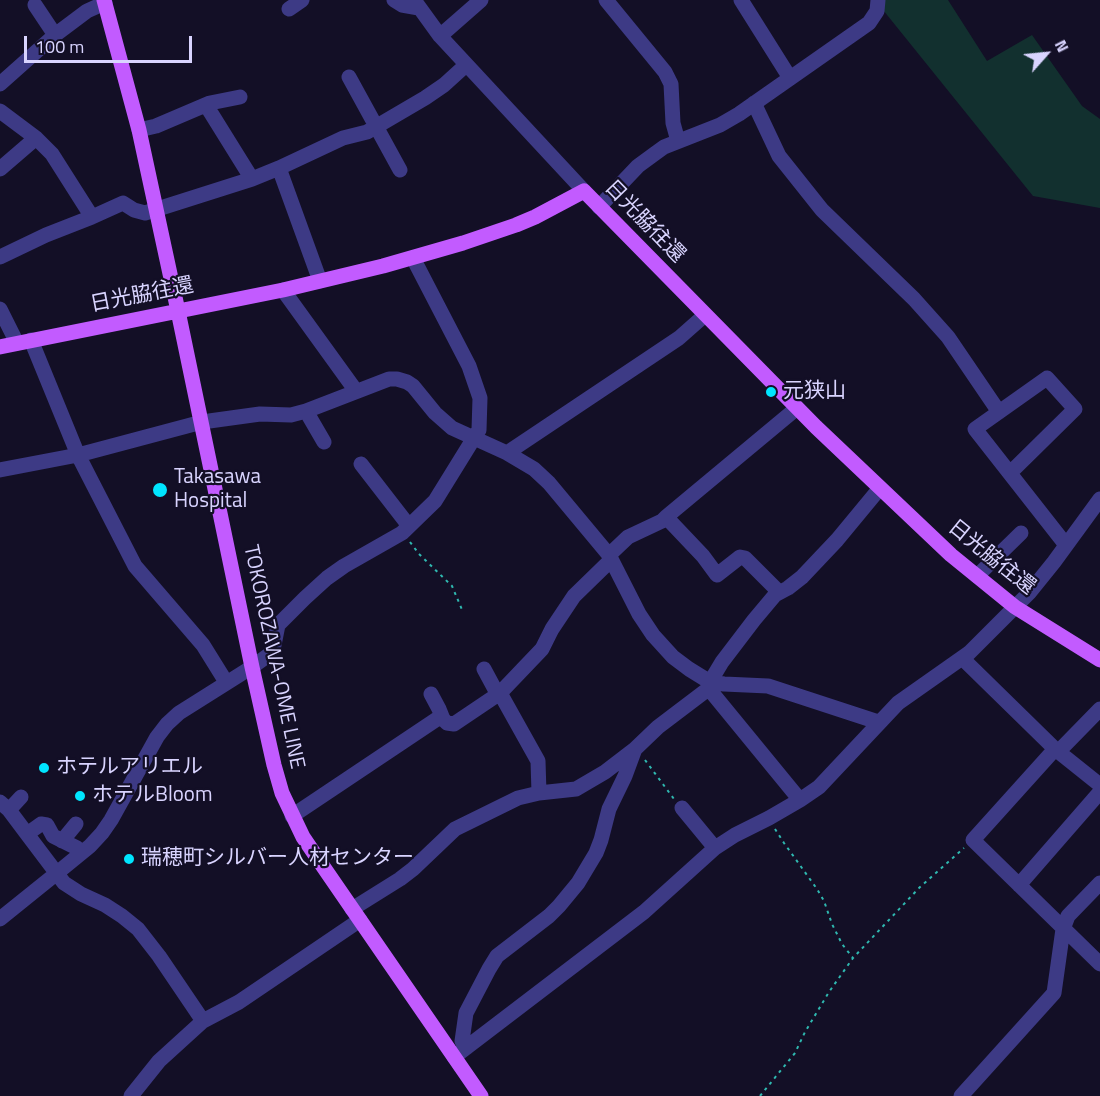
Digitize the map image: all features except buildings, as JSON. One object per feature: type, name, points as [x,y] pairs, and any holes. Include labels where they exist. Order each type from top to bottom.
[{"type":"main road","name":"TOKOROZAWA-OME LINE","points":[[105,2],[139,130],[252,667],[282,793],[303,837],[356,914],[460,1052],[481,1096]]},
{"type":"main road","name":"日光脇往還","points":[[0,346],[283,290],[413,258],[535,218],[584,190],[797,408],[951,555],[1015,607],[1100,660]]},
{"type":"street","points":[[394,0],[402,5],[416,4],[466,65],[584,190]]},
{"type":"street","points":[[440,36],[481,0]]},
{"type":"street","points":[[606,0],[664,72],[671,84],[673,123],[678,141]]},
{"type":"street","points":[[741,0],[790,78]]},
{"type":"street","points":[[599,207],[638,166],[664,147],[720,124],[869,23],[877,11],[878,0]]},
{"type":"street","points":[[0,84],[55,35],[87,11],[105,2]]},
{"type":"street","points":[[35,5],[55,35]]},
{"type":"street","points":[[0,257],[123,203],[134,210],[145,213],[252,179],[344,138],[367,132],[425,98],[466,65]]},
{"type":"street","points":[[349,77],[400,170]]},
{"type":"street","points":[[139,130],[156,126],[206,105],[240,97]]},
{"type":"street","points":[[754,103],[779,156],[814,201],[914,299],[948,337],[999,412]]},
{"type":"street","points":[[206,105],[252,179]]},
{"type":"street","points":[[0,111],[36,138],[52,154],[92,217]]},
{"type":"street","points":[[0,170],[36,138]]},
{"type":"street","points":[[279,168],[320,281]]},
{"type":"street","points":[[0,919],[102,833],[156,737],[179,713],[252,667],[273,650],[278,625],[304,598],[344,566],[405,529],[435,501],[479,430],[480,398],[469,366],[413,258]]},
{"type":"street","points":[[283,290],[356,391]]},
{"type":"street","points":[[0,309],[24,341],[78,455],[135,566],[202,645],[226,682]]},
{"type":"street","points":[[507,453],[679,339],[705,315]]},
{"type":"street","points":[[1010,472],[1075,409],[1047,378],[975,429],[1066,546]]},
{"type":"street","points":[[0,470],[78,455],[202,422],[260,414],[291,415],[389,379],[407,382],[452,428],[507,453],[534,469],[549,483],[610,558],[639,614],[653,635],[673,657],[711,684],[800,800]]},
{"type":"street","points":[[430,694],[443,719],[447,723],[454,724],[499,694],[542,650],[552,628],[574,596],[628,537],[666,518],[797,408]]},
{"type":"street","points":[[306,411],[324,442]]},
{"type":"street","points":[[361,464],[405,529]]},
{"type":"street","points":[[131,1096],[159,1061],[203,1021],[239,1002],[356,914],[413,869],[455,829],[518,798],[576,789],[605,772],[636,748],[711,684],[722,662],[754,620],[779,592],[802,577],[837,540],[880,488]]},
{"type":"street","points":[[460,1052],[644,912],[715,848],[819,787],[898,703],[969,653],[1015,607],[1041,580],[1100,499]]},
{"type":"street","points":[[666,518],[703,556],[717,575],[740,557],[745,558],[779,592]]},
{"type":"street","points":[[977,576],[1021,533]]},
{"type":"street","points":[[962,658],[1056,750],[1100,785]]},
{"type":"street","points":[[484,669],[538,761],[539,793]]},
{"type":"street","points":[[711,684],[768,686],[878,722]]},
{"type":"street","points":[[1100,709],[1056,750],[973,840],[1100,964]]},
{"type":"street","points":[[292,816],[437,719],[443,719]]},
{"type":"street","points":[[460,1052],[466,1013],[497,956],[559,906],[578,883],[596,854],[609,809],[636,748]]},
{"type":"street","points":[[1019,885],[1100,792]]},
{"type":"street","points":[[21,797],[4,806],[64,884],[105,905],[138,930],[159,956],[203,1021]]},
{"type":"street","points":[[682,808],[715,848]]},
{"type":"street","points":[[27,834],[41,824],[47,825],[53,836],[82,852]]},
{"type":"street","points":[[62,841],[76,824]]},
{"type":"street","points":[[961,1096],[1054,993],[1063,929],[1068,916],[1100,883]]},
{"type":"path","points":[[405,529],[419,554],[452,586],[463,612]]},
{"type":"path","points":[[636,748],[682,808]]},
{"type":"path","points":[[769,818],[817,889],[842,944],[853,958]]},
{"type":"path","points":[[760,1096],[795,1053],[829,992],[853,958],[920,887],[973,840]]},
{"type":"green space","points":[[875,0],[948,0],[987,61],[1032,35],[1082,106],[1100,119],[1100,208],[1033,196]]},
{"type":"place","name":"元狭山","points":[[771,392]]},
{"type":"place","name":"Takasawa Hospital","points":[[160,490]]},
{"type":"place","name":"ホテルアリエル","points":[[44,768]]},
{"type":"place","name":"ホテルBloom","points":[[80,796]]},
{"type":"place","name":"瑞穂町シルバー人材センター","points":[[129,859]]}]
